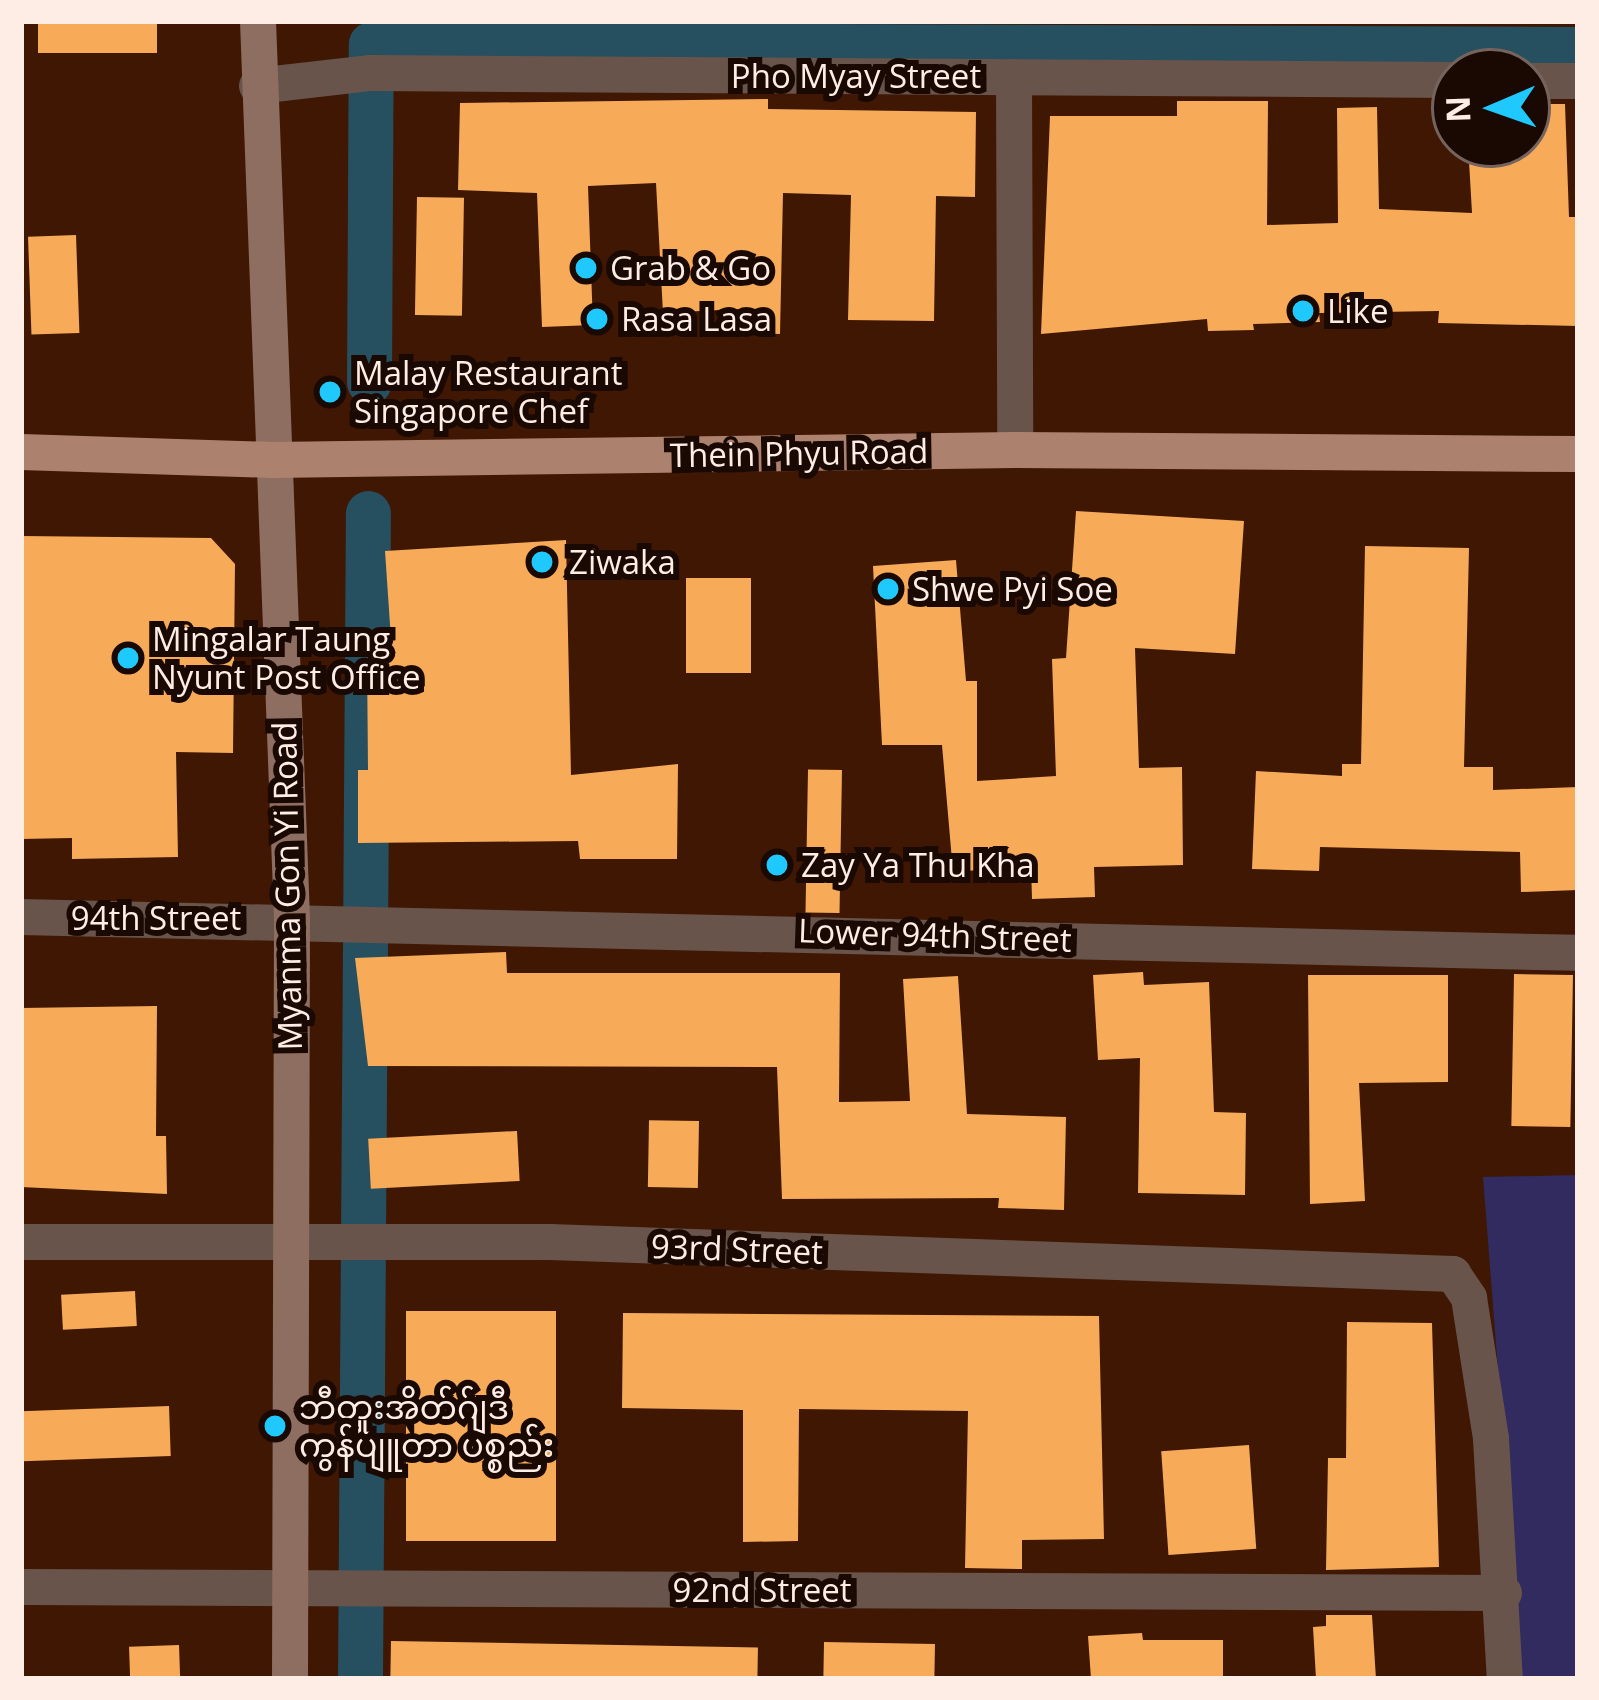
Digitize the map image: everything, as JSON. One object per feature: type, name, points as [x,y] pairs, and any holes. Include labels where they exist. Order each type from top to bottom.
[{"type":"main road","name":"Thein Phyu Road","points":[[21,452],[272,460],[1015,450],[1578,454]]},
{"type":"street","name":"Myanma Gon Yi Road","points":[[258,21],[292,919],[290,1679]]},
{"type":"street","name":"Pho Myay Street","points":[[257,86],[371,73],[1431,80]]},
{"type":"street","points":[[1014,77],[1015,450]]},
{"type":"street","name":"94th Street","points":[[21,917],[292,919]]},
{"type":"street","name":"Lower 94th Street","points":[[292,919],[1578,953]]},
{"type":"street","name":"93rd Street","points":[[21,1242],[457,1242],[1453,1274],[1469,1298],[1504,1593]]},
{"type":"street","name":"92nd Street","points":[[21,1588],[1504,1593]]},
{"type":"street","points":[[1504,1593],[1505,1679]]},
{"type":"shaded area","points":[[1578,1175],[1578,1679],[1522,1679],[1483,1177]]},
{"type":"building","points":[[38,21],[157,21],[157,53],[38,53]]},
{"type":"building","points":[[768,99],[768,109],[976,112],[975,197],[936,196],[934,321],[848,320],[851,195],[783,193],[780,334],[738,333],[738,309],[663,313],[656,183],[588,186],[593,325],[542,327],[537,193],[458,190],[460,103]]},
{"type":"building","points":[[1177,101],[1268,101],[1267,225],[1338,223],[1337,108],[1377,107],[1379,209],[1472,213],[1469,168],[1551,168],[1551,104],[1565,104],[1569,217],[1578,217],[1578,326],[1438,323],[1439,311],[1319,313],[1320,322],[1253,324],[1254,330],[1208,331],[1207,319],[1041,334],[1050,116],[1177,116]]},
{"type":"building","points":[[417,197],[464,198],[462,316],[415,315]]},
{"type":"building","points":[[76,235],[79,333],[31,335],[28,237]]},
{"type":"building","points":[[1076,511],[1244,521],[1235,654],[1135,648],[1139,768],[1182,767],[1183,865],[1094,867],[1095,897],[1032,899],[1031,866],[953,872],[942,745],[882,745],[873,566],[956,560],[966,681],[977,681],[977,781],[1056,776],[1052,659],[1066,658]]},
{"type":"building","name":"Mingalar Taung Nyunt Post Office","points":[[21,536],[211,538],[235,564],[233,753],[176,752],[178,857],[72,859],[72,838],[21,839]]},
{"type":"building","points":[[566,540],[571,775],[678,764],[677,859],[580,859],[578,841],[358,843],[358,770],[368,770],[367,655],[392,654],[385,551]]},
{"type":"building","points":[[1365,546],[1469,548],[1464,767],[1493,767],[1493,790],[1578,787],[1578,890],[1521,892],[1520,852],[1320,847],[1319,871],[1252,869],[1256,771],[1342,776],[1342,764],[1361,764]]},
{"type":"building","points":[[686,578],[751,578],[751,673],[686,673]]},
{"type":"building","points":[[808,769],[842,770],[840,913],[806,912]]},
{"type":"building","points":[[506,952],[507,973],[840,973],[839,1102],[910,1101],[903,979],[958,976],[967,1114],[1066,1117],[1064,1210],[998,1208],[999,1198],[782,1199],[777,1067],[368,1066],[355,958]]},
{"type":"building","points":[[1143,972],[1144,985],[1209,982],[1214,1112],[1246,1113],[1245,1195],[1138,1193],[1140,1058],[1098,1060],[1093,975]]},
{"type":"building","points":[[1514,974],[1573,975],[1570,1127],[1511,1126]]},
{"type":"building","points":[[1308,975],[1448,975],[1448,1082],[1359,1083],[1365,1201],[1310,1204]]},
{"type":"building","points":[[157,1006],[156,1136],[166,1136],[167,1194],[21,1187],[21,1008]]},
{"type":"building","points":[[649,1120],[699,1121],[698,1188],[648,1187]]},
{"type":"building","points":[[517,1131],[520,1181],[371,1189],[368,1139]]},
{"type":"building","points":[[135,1291],[137,1326],[63,1330],[61,1295]]},
{"type":"building","points":[[406,1311],[556,1311],[556,1541],[406,1541]]},
{"type":"building","points":[[623,1313],[1099,1316],[1104,1539],[1022,1540],[1022,1569],[965,1568],[968,1411],[799,1409],[798,1541],[743,1542],[743,1410],[622,1408]]},
{"type":"building","points":[[1347,1322],[1432,1323],[1439,1567],[1326,1570],[1328,1458],[1346,1458]]},
{"type":"building","points":[[169,1406],[171,1456],[23,1461],[21,1411]]},
{"type":"building","points":[[1249,1445],[1256,1549],[1168,1555],[1161,1451]]},
{"type":"building","points":[[1326,1615],[1372,1615],[1376,1679],[1316,1679],[1313,1627],[1326,1626]]},
{"type":"building","points":[[1142,1633],[1143,1640],[1223,1640],[1223,1679],[1091,1679],[1088,1636]]},
{"type":"building","points":[[391,1641],[758,1647],[757,1679],[390,1679]]},
{"type":"building","points":[[824,1642],[935,1644],[934,1679],[823,1679]]},
{"type":"building","points":[[179,1645],[180,1679],[130,1679],[129,1647]]},
{"type":"waterway","points":[[369,382],[371,44],[1578,49]]},
{"type":"waterway","points":[[360,1679],[368,513]]},
{"type":"place","name":"Grab & Go","points":[[586,268]]},
{"type":"place","name":"Like","points":[[1303,311]]},
{"type":"place","name":"Rasa Lasa","points":[[597,319]]},
{"type":"place","name":"Malay Restaurant Singapore Chef","points":[[330,392]]},
{"type":"place","name":"Ziwaka","points":[[542,562]]},
{"type":"place","name":"Shwe Pyi Soe","points":[[888,589]]},
{"type":"place","name":"Mingalar Taung Nyunt Post Office","points":[[128,658]]},
{"type":"place","name":"Zay Ya Thu Kha","points":[[777,865]]},
{"type":"place","name":"ဘီတူးအိတ်ဂ်ျဒီ ကွန်ပျူတာ ပစ္စည်း","points":[[275,1426]]}]
